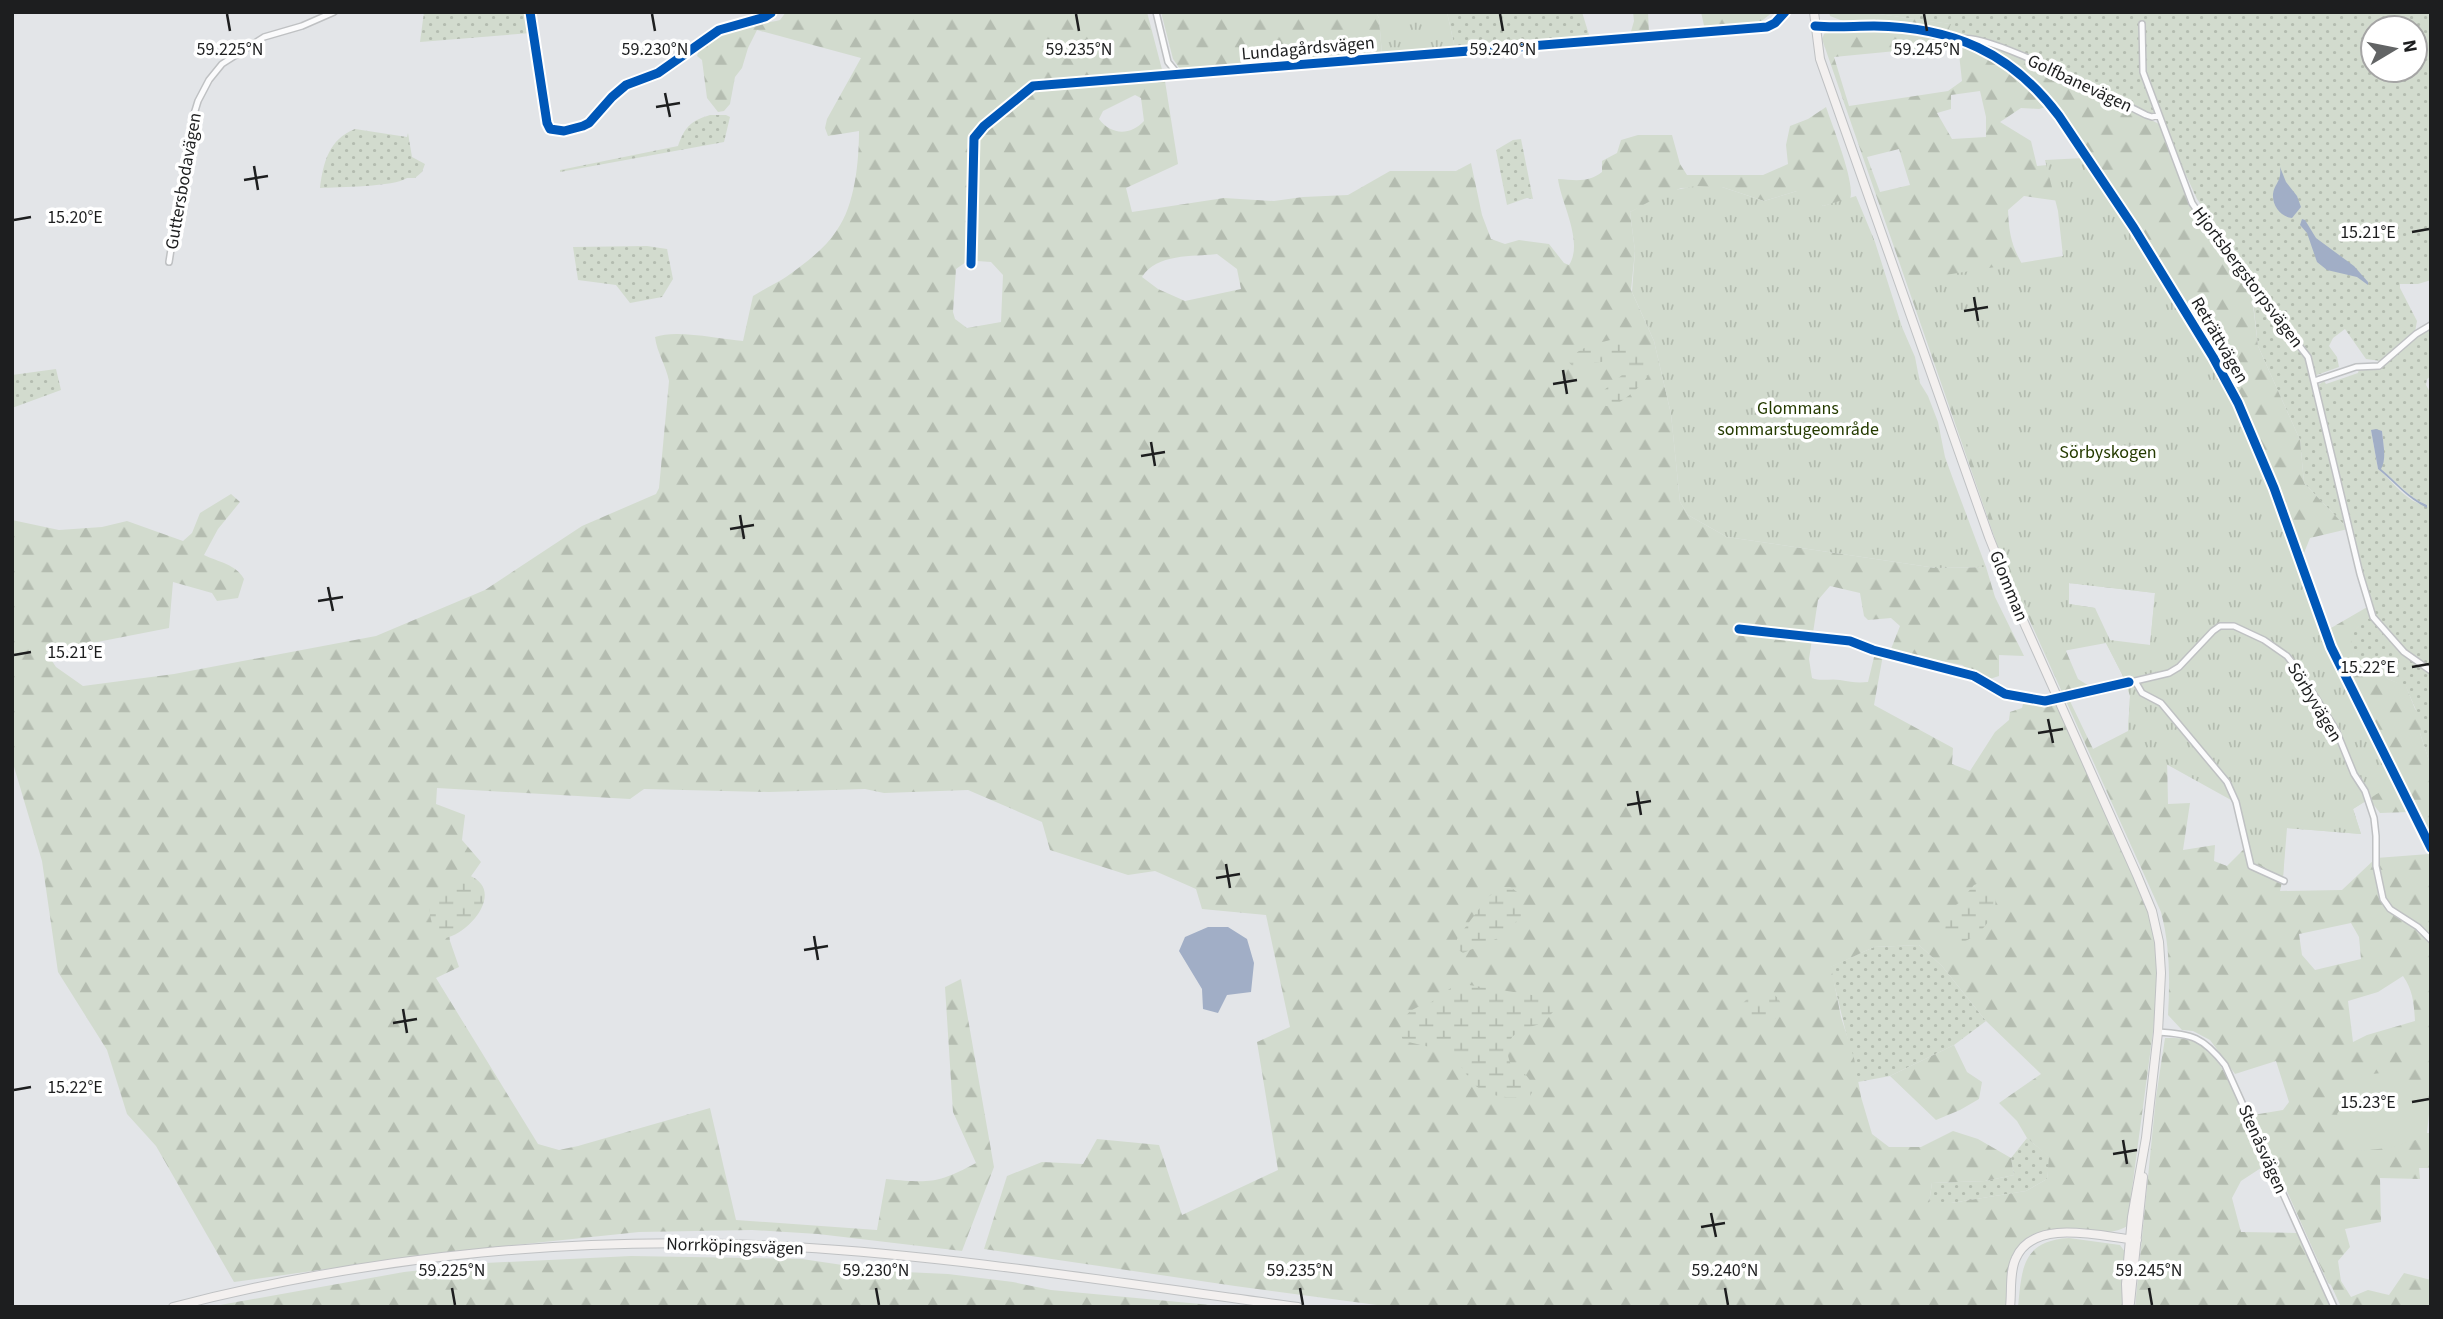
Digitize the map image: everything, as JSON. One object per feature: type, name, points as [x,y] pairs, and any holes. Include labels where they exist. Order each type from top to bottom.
[{"type":"main road","name":"Glomman","points":[[1814,12],[1820,59],[1989,537],[2017,607],[2152,911],[2161,961],[2158,1032],[2143,1160],[2135,1195],[2133,1240],[2126,1284],[2128,1307]]},
{"type":"main road","name":"Reträttvägen","points":[[1815,26],[1905,28],[1961,39],[2007,63],[2046,99],[2085,152],[2134,228],[2213,356],[2238,403],[2253,435],[2331,647],[2431,848]]},
{"type":"main road","points":[[2010,1307],[2015,1260],[2025,1244],[2035,1237],[2066,1233],[2133,1240]]},
{"type":"main road","name":"Norrköpingsvägen","points":[[173,1307],[313,1276],[432,1258],[563,1247],[671,1243],[793,1247],[937,1259],[1298,1307]]},
{"type":"street","name":"Guttersbodavägen","points":[[169,262],[191,124],[198,101],[209,80],[222,64],[264,37],[302,26],[334,12]]},
{"type":"street","points":[[530,12],[547,123],[550,130],[554,131],[564,131],[589,123],[626,85],[657,73],[719,30],[771,13]]},
{"type":"street","points":[[1156,12],[1168,62],[1172,70],[1180,73]]},
{"type":"street","name":"Lundagårdsvägen","points":[[971,264],[975,138],[984,126],[1033,86],[1767,27],[1785,12]]},
{"type":"street","name":"Hjortsbergstorpsvägen","points":[[2142,24],[2143,72],[2196,211],[2304,351],[2314,381],[2373,617],[2404,652],[2431,671]]},
{"type":"street","name":"Golfbanevägen","points":[[1961,39],[1966,37],[1979,40],[2028,57],[2152,117],[2159,115]]},
{"type":"street","points":[[2314,381],[2356,367],[2379,366],[2416,334],[2431,325]]},
{"type":"street","name":"Sörbyvägen","points":[[1739,629],[1841,639],[1974,676],[2005,694],[2045,701],[2169,673],[2179,667],[2213,631],[2220,626],[2234,625],[2275,647],[2300,671],[2336,730],[2354,774],[2365,791],[2374,818],[2376,866],[2383,898],[2390,909],[2418,927],[2431,940]]},
{"type":"street","points":[[2132,682],[2142,693],[2161,703],[2227,782],[2236,802],[2251,866],[2284,881]]},
{"type":"street","name":"Stenåsvägen","points":[[2158,1032],[2182,1033],[2196,1037],[2208,1044],[2225,1065],[2334,1307]]},
{"type":"green space","points":[[424,12],[528,12],[531,33],[420,42]]},
{"type":"green space","points":[[786,12],[1147,12],[1165,81],[1178,164],[1126,188],[1132,212],[1224,198],[1274,201],[1348,195],[1390,171],[1456,171],[1471,163],[1482,215],[1491,239],[1505,244],[1519,240],[1549,244],[1564,263],[1569,265],[1573,256],[1573,234],[1558,179],[1581,180],[1597,176],[1602,172],[1602,161],[1617,153],[1621,140],[1638,135],[1672,135],[1680,164],[1687,175],[1763,175],[1788,164],[1786,145],[1790,126],[1808,119],[1826,107],[1847,168],[1850,199],[1823,206],[1797,191],[1764,201],[1722,187],[1681,188],[1630,212],[1635,251],[1631,290],[1654,341],[1671,414],[1680,502],[1688,515],[1727,537],[1936,568],[1986,567],[1995,597],[2024,656],[1999,655],[1999,676],[1984,681],[1962,665],[1912,655],[1883,655],[1874,705],[1953,748],[1952,764],[1970,771],[1995,732],[2009,720],[2010,712],[2022,708],[2024,700],[2058,706],[2135,875],[2151,918],[2156,942],[2158,974],[2153,1032],[2127,1226],[2114,1231],[2063,1230],[2031,1235],[2019,1245],[2010,1263],[2006,1307],[1392,1307],[984,1249],[1007,1176],[1042,1162],[1083,1164],[1097,1139],[1159,1145],[1182,1215],[1278,1170],[1257,1042],[1290,1027],[1266,915],[1202,909],[1196,889],[1155,871],[1128,875],[1050,850],[1042,822],[968,790],[884,793],[865,789],[769,792],[644,789],[630,799],[437,788],[436,804],[465,815],[462,840],[481,862],[446,912],[450,941],[459,967],[436,978],[538,1144],[559,1150],[710,1108],[736,1220],[877,1230],[886,1179],[932,1180],[952,1175],[976,1163],[953,1112],[945,987],[961,979],[994,1167],[962,1251],[818,1234],[752,1230],[639,1232],[440,1253],[234,1282],[156,1146],[127,1114],[107,1050],[58,972],[42,861],[12,760],[12,520],[59,530],[102,527],[127,521],[183,541],[192,533],[200,513],[231,494],[240,502],[218,529],[204,555],[232,567],[241,574],[244,579],[238,598],[217,601],[212,593],[173,582],[169,628],[46,652],[56,667],[83,686],[174,674],[376,636],[485,590],[582,526],[656,494],[659,488],[669,381],[655,337],[686,334],[743,341],[753,296],[786,277],[820,250],[843,220],[852,196],[859,131],[828,136],[825,128],[827,119],[861,58],[757,30],[742,68],[735,77],[730,104],[724,111],[718,112],[707,98],[702,60],[697,56],[702,46],[720,33],[732,29],[780,20]],"holes":[[[1135,95],[1141,98],[1144,121],[1133,129],[1115,131],[1099,119],[1103,111]],[[1217,254],[1237,269],[1241,289],[1185,301],[1158,289],[1142,277],[1157,264],[1186,256]],[[966,262],[991,262],[1003,275],[1001,322],[967,328],[955,319],[953,312],[956,269]],[[1830,586],[1860,593],[1864,616],[1868,620],[1891,618],[1900,626],[1891,649],[1875,653],[1868,682],[1812,678],[1809,659],[1818,600]],[[1919,945],[1942,966],[1986,1021],[2041,1074],[1999,1103],[2017,1121],[2027,1138],[2049,1157],[2047,1179],[2026,1191],[1951,1203],[1929,1203],[1932,1183],[1985,1181],[2014,1175],[2011,1158],[1978,1139],[1953,1131],[1921,1147],[1889,1147],[1872,1134],[1841,1017],[1831,967],[1874,947]]]},
{"type":"green space","points":[[1161,12],[1376,12],[1379,18],[1382,55],[1180,69],[1173,59]]},
{"type":"green space","points":[[1376,12],[1447,12],[1455,49],[1382,55],[1379,18]]},
{"type":"green space","points":[[1447,12],[1582,12],[1590,38],[1455,49]]},
{"type":"green space","points":[[1633,12],[1648,12],[1649,34],[1630,35],[1634,21]]},
{"type":"green space","points":[[1701,12],[1773,12],[1759,23],[1705,30]]},
{"type":"green space","points":[[1829,12],[1864,12],[1951,24],[1948,31],[1890,22],[1843,21],[1830,16]]},
{"type":"green space","points":[[1864,12],[2431,12],[2431,280],[2418,284],[2400,284],[2417,321],[2415,332],[2381,361],[2366,359],[2345,329],[2333,338],[2329,346],[2337,357],[2339,367],[2311,377],[2348,529],[2304,483],[2300,440],[2258,346],[2247,267],[2197,199],[2162,123],[1977,37],[1948,31],[1950,24]]},
{"type":"green space","name":"Sörbyskogen","points":[[1879,29],[1949,37],[2004,64],[2049,106],[2039,109],[2021,108],[2000,122],[2031,141],[2037,166],[2087,161],[2259,456],[2304,589],[2431,853],[2431,1095],[2427,1133],[2431,1133],[2431,1168],[2419,1168],[2420,1179],[2380,1178],[2381,1222],[2345,1229],[2350,1247],[2338,1261],[2341,1281],[2351,1297],[2368,1290],[2389,1295],[2404,1273],[2431,1280],[2431,1307],[2341,1307],[2253,1115],[2283,1110],[2289,1102],[2276,1061],[2235,1074],[2210,1040],[2193,1031],[2182,1030],[2168,1015],[2169,963],[2161,912],[2002,559],[1822,39],[1825,32]],"holes":[[[1958,45],[1962,81],[1948,91],[1849,106],[1834,57]],[[1980,91],[1986,117],[1986,137],[1952,139],[1937,113],[1951,109],[1951,95]],[[1899,149],[1910,185],[1880,192],[1867,157]],[[2024,196],[2059,201],[2076,282],[2028,274],[2011,236],[2008,210]],[[2069,583],[2155,593],[2150,645],[2106,643],[2130,696],[2128,731],[2093,749],[2068,697],[2094,689],[2078,679],[2066,651],[2074,640],[2100,637],[2095,608],[2069,604]],[[2167,757],[2241,803],[2247,846],[2227,866],[2214,861],[2215,845],[2183,850],[2190,803],[2168,804]],[[2369,799],[2380,813],[2408,812],[2429,854],[2376,858],[2342,890],[2280,891],[2286,828],[2361,834],[2353,809]],[[2351,923],[2359,937],[2361,959],[2315,970],[2302,955],[2299,934]],[[2403,976],[2411,992],[2415,1021],[2367,1035],[2353,1042],[2348,1001],[2378,992]]]},
{"type":"green space","points":[[1969,40],[2028,58],[2159,124],[2195,211],[2251,289],[2258,346],[2300,440],[2304,483],[2348,529],[2310,538],[2304,553],[2314,591],[2331,628],[2369,606],[2372,616],[2350,634],[2354,656],[2368,659],[2388,679],[2406,686],[2415,709],[2424,720],[2420,733],[2431,767],[2431,842],[2337,657],[2230,383],[2203,331],[2157,255],[2056,105],[2021,69]]},
{"type":"green space","points":[[710,115],[730,117],[724,142],[560,172],[678,146],[689,126]]},
{"type":"green space","points":[[355,129],[407,137],[408,133],[412,157],[425,164],[422,172],[415,178],[391,183],[320,188],[323,170],[333,145]]},
{"type":"green space","points":[[1521,139],[1533,199],[1527,198],[1507,205],[1496,150],[1513,140]]},
{"type":"green space","points":[[2084,158],[2122,214],[2224,381],[2249,435],[2340,677],[2396,782],[2353,809],[2361,834],[2287,828],[2283,877],[2260,864],[2253,856],[2244,838],[2237,801],[2148,754],[2128,731],[2130,696],[2106,643],[2047,654],[2013,577],[1908,281],[2063,256],[2058,211],[2045,160]],"holes":[[[2069,583],[2155,593],[2150,645],[2110,640],[2095,608],[2069,604]]]},
{"type":"green space","name":"Glommans sommarstugeområde","points":[[1696,186],[1722,187],[1764,201],[1797,191],[1808,191],[1823,206],[1856,196],[1875,242],[1902,327],[1915,357],[1920,383],[1938,422],[1945,457],[1986,567],[1936,568],[1727,537],[1688,515],[1680,502],[1671,414],[1654,341],[1632,292],[1635,251],[1630,212],[1669,191]]},
{"type":"green space","points":[[647,246],[667,249],[673,279],[662,297],[630,303],[616,285],[578,280],[573,247]]},
{"type":"green space","points":[[2431,327],[2431,376],[2426,385],[2431,394],[2431,767],[2420,733],[2419,717],[2406,687],[2388,679],[2368,659],[2354,657],[2349,634],[2374,614],[2363,579],[2317,386],[2324,381],[2326,384],[2358,373],[2359,369],[2381,368]],"holes":[[[2371,430],[2382,431],[2384,456],[2380,469],[2427,505],[2413,501],[2378,469]]]},
{"type":"green space","points":[[1619,338],[1641,349],[1648,360],[1649,373],[1627,397],[1607,406],[1600,404],[1603,391],[1622,375],[1621,366],[1608,361],[1572,366],[1568,361],[1585,348]]},
{"type":"green space","points":[[56,369],[61,390],[12,408],[12,375]]},
{"type":"green space","points":[[468,875],[479,882],[484,890],[481,910],[465,928],[445,938],[434,930],[430,916],[432,902],[445,887]]},
{"type":"green space","points":[[1979,883],[1991,889],[1995,899],[1994,910],[1988,922],[1968,940],[1957,943],[1946,940],[1946,923],[1949,916],[1974,885]]},
{"type":"green space","points":[[1503,887],[1510,887],[1520,894],[1521,916],[1503,936],[1463,953],[1457,949],[1458,937],[1488,897]]},
{"type":"green space","points":[[1919,945],[1942,966],[1986,1021],[1954,1045],[1890,1076],[1858,1082],[1830,967],[1874,947]]},
{"type":"green space","points":[[1463,984],[1544,997],[1551,1003],[1553,1012],[1543,1023],[1520,1030],[1512,1037],[1506,1049],[1511,1066],[1526,1075],[1535,1087],[1530,1096],[1507,1097],[1484,1091],[1472,1082],[1447,1051],[1404,1041],[1401,1028],[1410,1011]]},
{"type":"green space","points":[[1768,991],[1777,997],[1781,1004],[1777,1017],[1762,1024],[1744,1020],[1742,1004],[1749,997]]},
{"type":"green space","points":[[2165,1038],[2193,1041],[2211,1053],[2230,1082],[2267,1164],[2241,1181],[2232,1198],[2241,1232],[2297,1233],[2331,1307],[2135,1307],[2156,1097]]},
{"type":"green space","points":[[1954,1045],[1967,1072],[1982,1082],[1979,1099],[1936,1120],[1890,1076]]},
{"type":"green space","points":[[2399,1071],[2425,1099],[2419,1139],[2388,1148],[2358,1151],[2337,1114],[2363,1075]]},
{"type":"green space","points":[[2027,1138],[2050,1157],[2047,1179],[2026,1191],[1951,1203],[1929,1203],[1932,1183],[1985,1181],[2014,1175],[2011,1158]]},
{"type":"green space","points":[[2069,1238],[2120,1245],[2125,1252],[2122,1307],[2018,1307],[2027,1259],[2042,1245]]},
{"type":"green space","points":[[631,1256],[802,1259],[883,1271],[948,1274],[1013,1282],[1051,1290],[1232,1307],[209,1307],[404,1272],[485,1263]]},
{"type":"water","points":[[2280,167],[2301,207],[2292,218],[2281,213],[2274,203],[2273,194],[2280,176]]},
{"type":"water","points":[[2302,219],[2316,238],[2354,266],[2368,285],[2357,277],[2327,270],[2317,262],[2307,233],[2300,225]]},
{"type":"water","points":[[2371,430],[2382,431],[2384,456],[2381,469],[2408,494],[2427,505],[2427,508],[2407,495],[2378,469]]},
{"type":"water","points":[[1208,927],[1228,927],[1247,939],[1254,963],[1251,992],[1227,995],[1218,1013],[1203,1009],[1202,989],[1179,951],[1185,937]]},
{"type":"cycle path","points":[[530,12],[547,123],[550,129],[564,131],[589,123],[626,85],[658,73],[719,30],[771,13]]},
{"type":"cycle path","points":[[971,264],[974,138],[984,126],[1033,86],[1767,27],[1785,12]]},
{"type":"cycle path","points":[[1815,26],[1902,28],[1929,31],[1954,38],[1978,47],[2021,75],[2059,116],[2134,228],[2238,403],[2274,488],[2331,647],[2431,848]]},
{"type":"cycle path","points":[[1739,629],[1850,641],[1873,650],[1974,676],[2005,694],[2045,701],[2129,682]]}]
